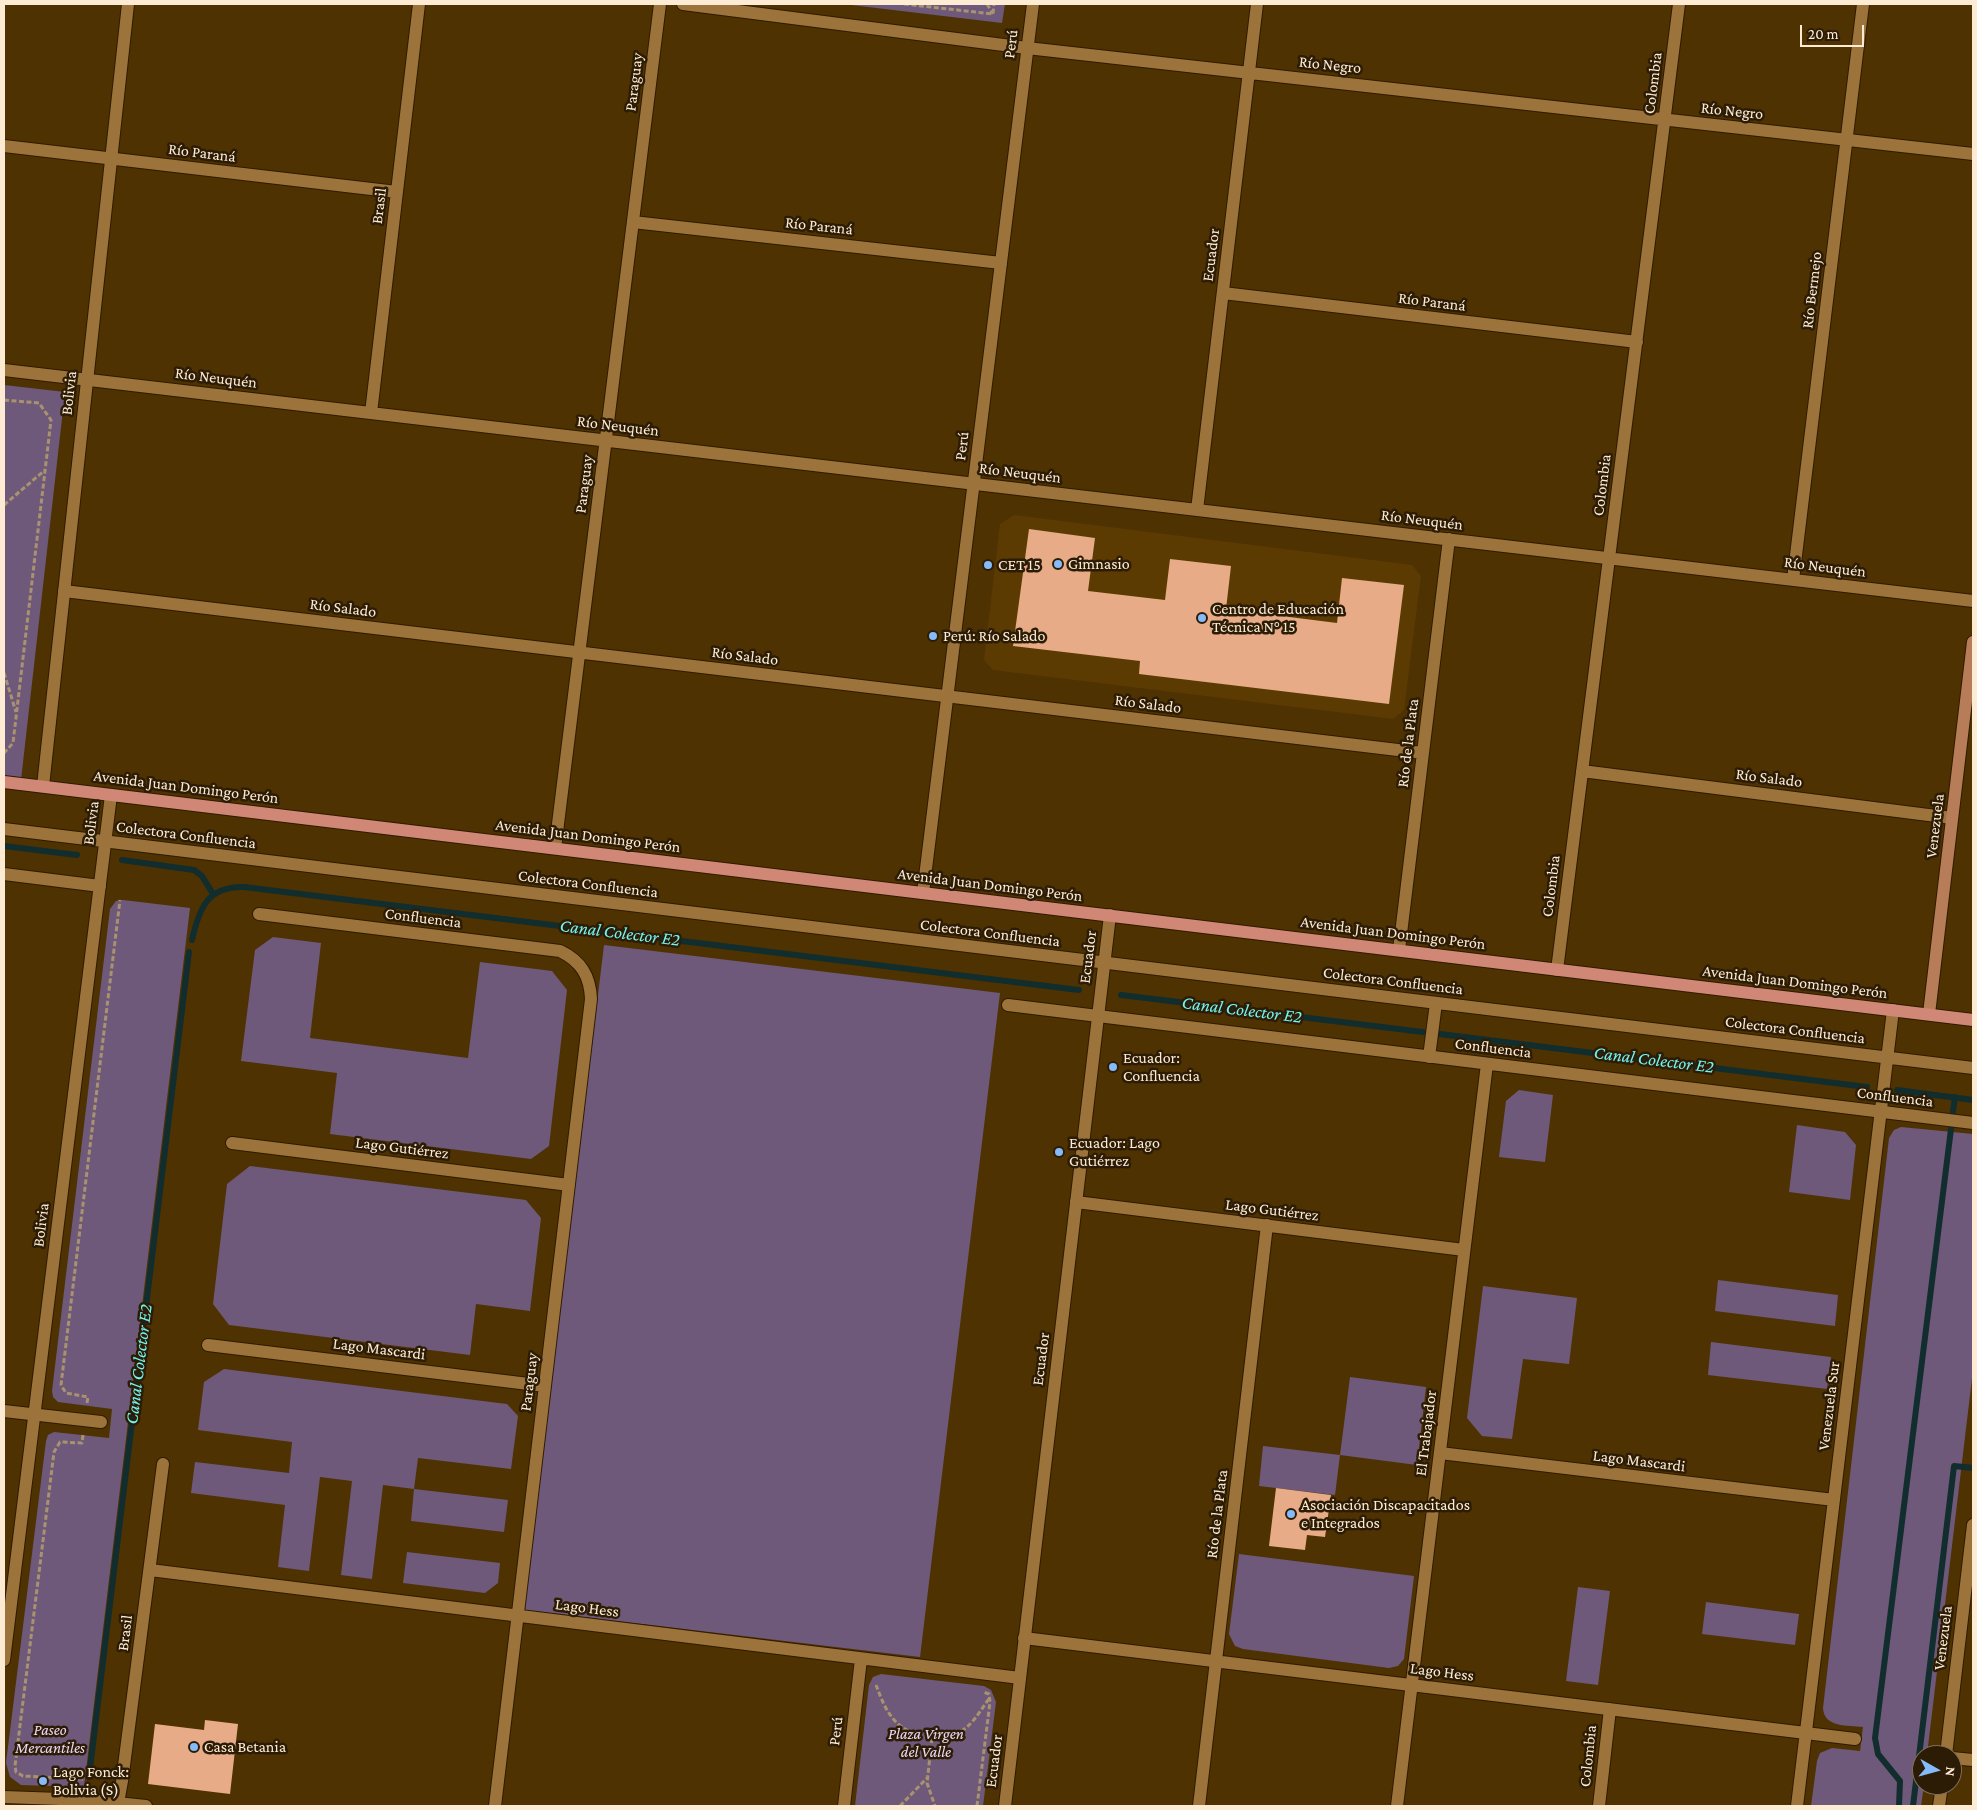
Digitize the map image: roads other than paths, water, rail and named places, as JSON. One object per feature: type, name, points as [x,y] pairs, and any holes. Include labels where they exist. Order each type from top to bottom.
[{"type":"main road","name":"Venezuela","points":[[1928,1014],[1973,642]]},
{"type":"main road","name":"Avenida Juan Domingo Perón","points":[[4,782],[1973,1020]]},
{"type":"street","name":"Bolivia","points":[[43,786],[128,4]]},
{"type":"street","name":"Brasil","points":[[371,413],[419,4]]},
{"type":"street","name":"Paraguay","points":[[555,848],[660,4]]},
{"type":"street","name":"Río Negro","points":[[683,4],[1027,48],[1973,154]]},
{"type":"street","name":"Perú","points":[[923,893],[1033,4]]},
{"type":"street","name":"Ecuador","points":[[1197,510],[1257,4]]},
{"type":"street","name":"Colombia","points":[[1557,970],[1679,4]]},
{"type":"street","name":"Río Bermejo","points":[[1793,580],[1863,4]]},
{"type":"street","name":"Río Paraná","points":[[4,146],[397,192]]},
{"type":"street","name":"Río Paraná","points":[[633,222],[1001,263]]},
{"type":"street","name":"Río Paraná","points":[[1223,293],[1636,342]]},
{"type":"street","name":"Río Neuquén","points":[[4,370],[1973,601]]},
{"type":"street","name":"Río de la Plata","points":[[1398,950],[1449,539]]},
{"type":"street","name":"Río Salado","points":[[64,591],[1423,753]]},
{"type":"street","name":"Río Salado","points":[[1582,771],[1952,818]]},
{"type":"street","name":"Bolivia","points":[[4,1660],[7,1604],[34,1414],[111,795]]},
{"type":"street","name":"Colectora Confluencia","points":[[4,829],[1973,1068]]},
{"type":"street","points":[[4,874],[100,886]]},
{"type":"street","name":"Confluencia","points":[[259,914],[548,949],[571,957],[580,964]]},
{"type":"street","name":"Ecuador","points":[[1005,1806],[1110,915]]},
{"type":"street","name":"Paraguay","points":[[495,1806],[591,999],[591,987],[580,964]]},
{"type":"street","points":[[1429,1057],[1436,1003]]},
{"type":"street","name":"Confluencia","points":[[1008,1006],[1973,1123]]},
{"type":"street","name":"Venezuela Sur","points":[[1797,1806],[1893,1010]]},
{"type":"street","name":"El Trabajador","points":[[1397,1806],[1487,1064]]},
{"type":"street","name":"Lago Gutiérrez","points":[[232,1143],[569,1185]]},
{"type":"street","name":"Lago Gutiérrez","points":[[1076,1202],[1464,1250]]},
{"type":"street","name":"Río de la Plata","points":[[1199,1806],[1267,1225]]},
{"type":"street","name":"Lago Mascardi","points":[[208,1345],[545,1386]]},
{"type":"street","points":[[4,1411],[101,1422]]},
{"type":"street","name":"Lago Mascardi","points":[[1440,1453],[1834,1500]]},
{"type":"street","name":"Brasil","points":[[117,1804],[122,1781],[163,1464]]},
{"type":"street","name":"Venezuela","points":[[1947,1745],[1973,1525]]},
{"type":"street","name":"Lago Hess","points":[[150,1570],[1020,1678]]},
{"type":"street","name":"Lago Hess","points":[[1024,1638],[1855,1739]]},
{"type":"street","name":"Perú","points":[[844,1806],[861,1659]]},
{"type":"street","name":"Colombia","points":[[1599,1806],[1610,1709]]},
{"type":"street","points":[[4,1797],[146,1806]]},
{"type":"waterway","points":[[4,846],[77,855]]},
{"type":"waterway","points":[[122,860],[194,870],[202,876],[213,894]]},
{"type":"waterway","name":"Canal Colector E2","points":[[192,940],[202,909],[213,895],[221,890],[244,887],[1079,990]]},
{"type":"waterway","name":"Canal Colector E2","points":[[89,1777],[189,952]]},
{"type":"waterway","name":"Canal Colector E2","points":[[1121,995],[1423,1032]]},
{"type":"waterway","name":"Canal Colector E2","points":[[1440,1034],[1867,1087]]},
{"type":"waterway","name":"Canal Colector E2","points":[[1897,1090],[1973,1100]]},
{"type":"waterway","points":[[1953,1112],[1955,1097]]},
{"type":"waterway","points":[[1899,1806],[1900,1781],[1878,1754],[1875,1738],[1951,1129]]},
{"type":"waterway","points":[[1913,1806],[1954,1466],[1973,1468]]},
{"type":"place","name":"Gimnasio","points":[[1058,564]]},
{"type":"place","name":"CET 15","points":[[988,565]]},
{"type":"place","name":"Centro de Educación Técnica N° 15","points":[[1202,618]]},
{"type":"place","name":"Perú: Río Salado","points":[[933,636]]},
{"type":"place","name":"Ecuador: Confluencia","points":[[1113,1067]]},
{"type":"place","name":"Ecuador: Lago Gutiérrez","points":[[1059,1152]]},
{"type":"place","name":"Asociación Discapacitados e Integrados","points":[[1291,1514]]},
{"type":"place","name":"Casa Betania","points":[[194,1747]]},
{"type":"place","name":"Lago Fonck: Bolivia (S)","points":[[43,1781]]},
{"type":"park label","name":"Paseo Mercantiles","points":[[50,1739]]},
{"type":"park label","name":"Plaza Virgen del Valle","points":[[926,1743]]}]
